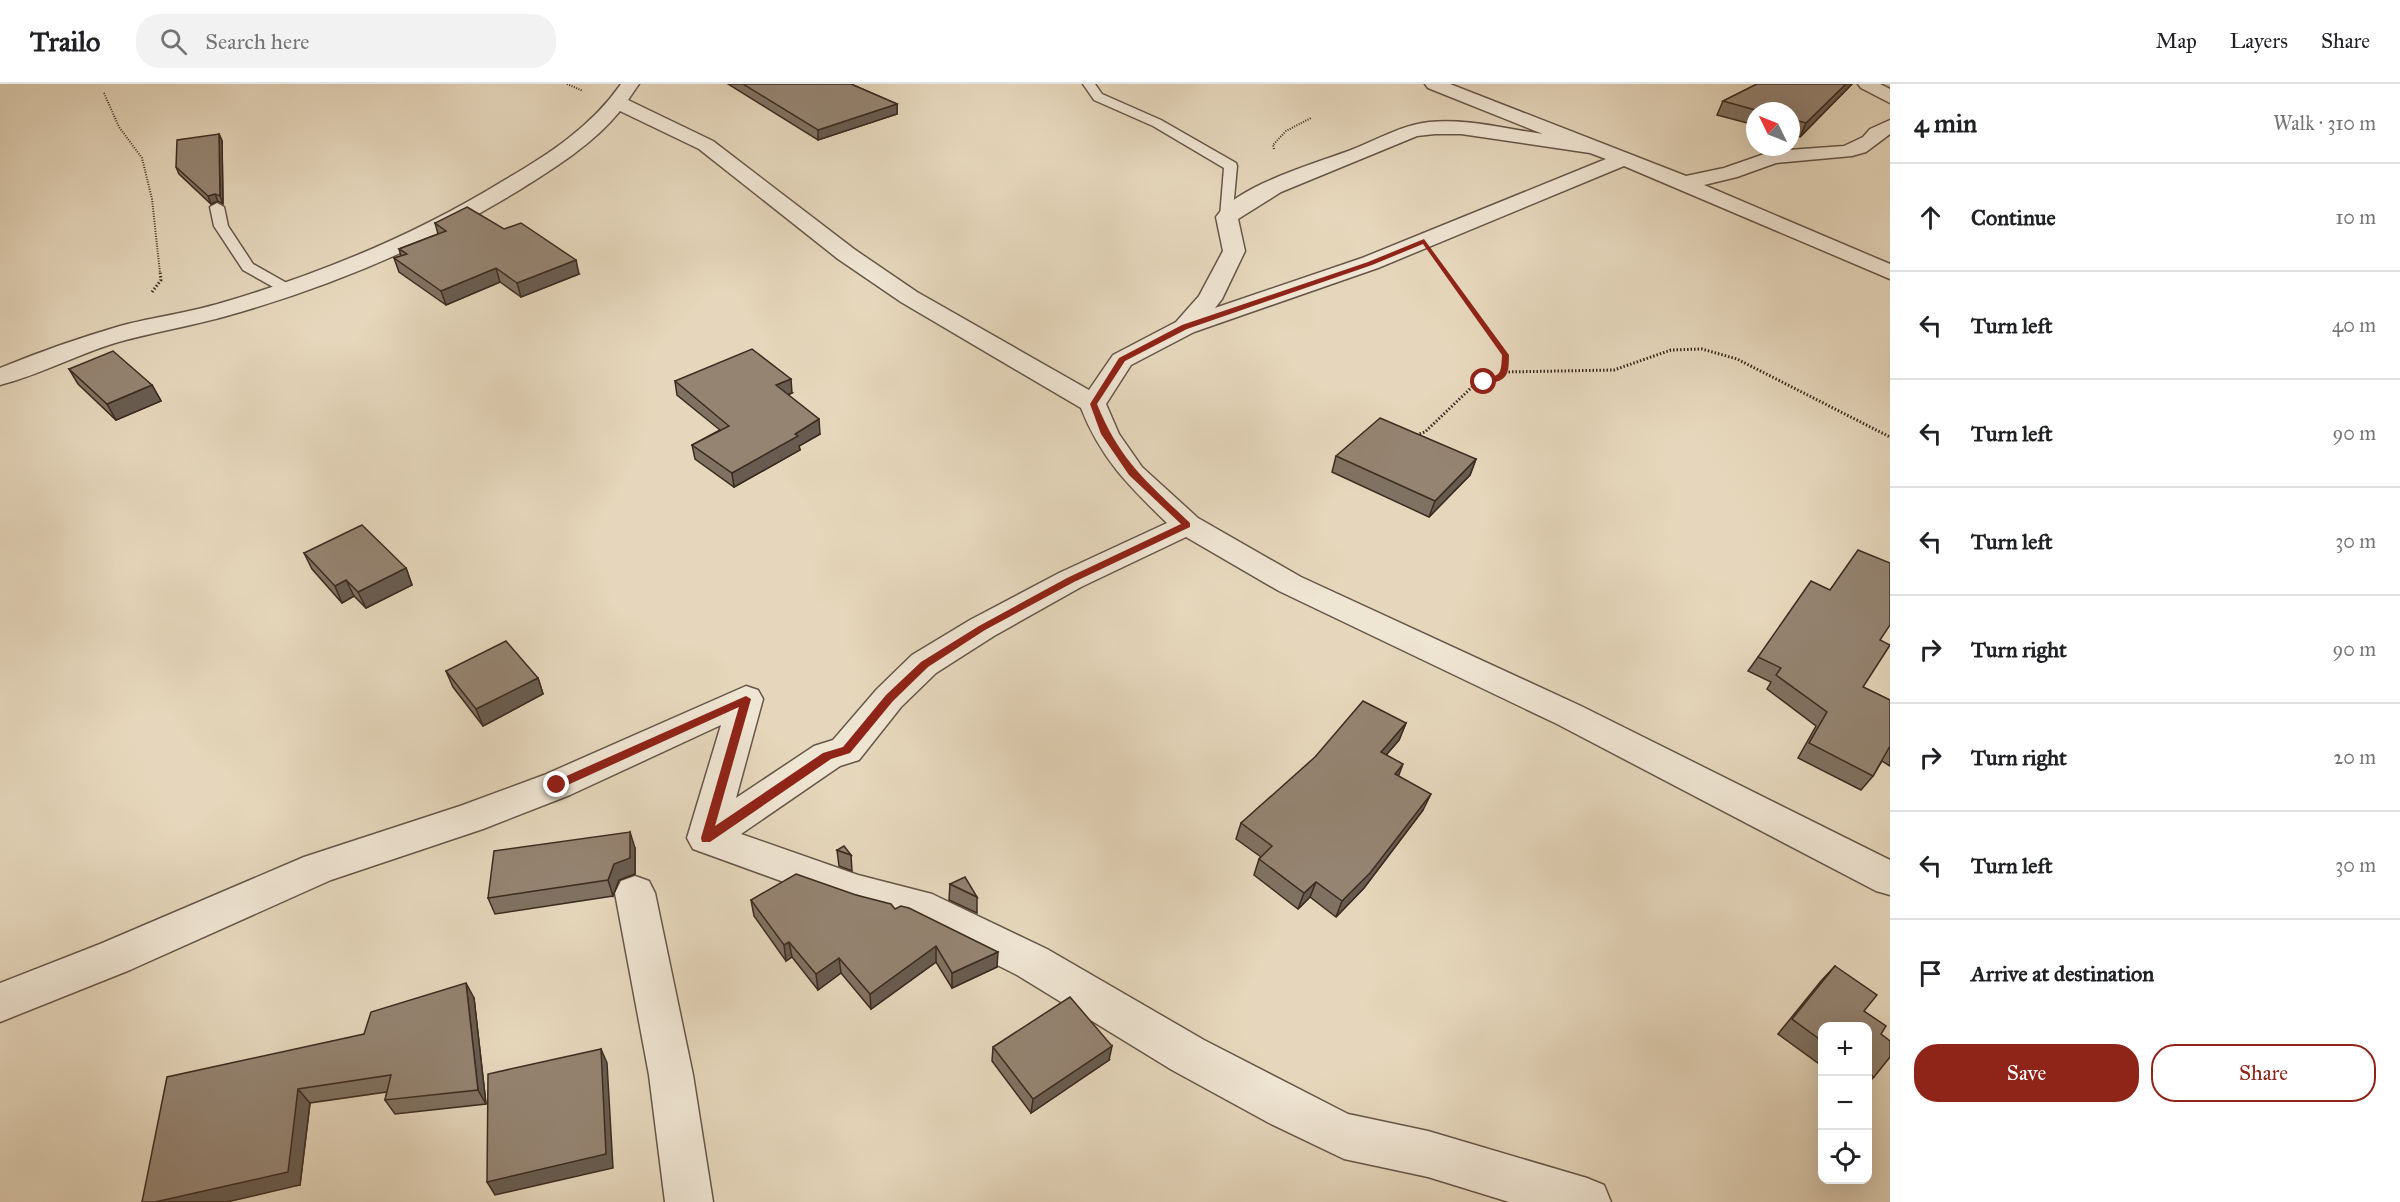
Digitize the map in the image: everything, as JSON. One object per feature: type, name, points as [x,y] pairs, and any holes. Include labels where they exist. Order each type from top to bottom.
[{"type":"street","points":[[1434,84],[1684,183],[1734,207],[1885,264]]},
{"type":"street","points":[[1867,84],[1890,97]]},
{"type":"street","points":[[0,377],[124,332],[189,319],[321,278],[386,250],[505,190],[554,159],[591,130],[625,93],[706,145],[846,254],[909,297],[1094,404],[1105,434],[1132,473],[1187,525],[1290,584],[1569,715],[1890,879]]},
{"type":"street","points":[[1684,183],[1730,173],[1773,157],[1845,152],[1859,148],[1877,133],[1890,126]]},
{"type":"street","points":[[1185,327],[1210,299],[1234,251],[1227,218],[1238,207],[1287,180],[1359,154],[1412,131],[1439,127],[1461,128],[1592,147]]},
{"type":"street","points":[[1094,404],[1122,360],[1185,327],[1370,263],[1622,160]]},
{"type":"street","points":[[706,838],[827,756],[846,750],[889,698],[924,664],[982,628],[1070,580],[1187,525]]},
{"type":"street","points":[[0,1003],[126,952],[318,868],[470,818],[557,785],[746,699],[706,838]]},
{"type":"street","points":[[706,838],[858,892],[918,906],[1032,962],[1188,1055],[1344,1136],[1428,1154],[1587,1202]]},
{"type":"street","points":[[635,893],[671,1075],[689,1202]]},
{"type":"lane","points":[[1089,84],[1098,97],[1157,123],[1231,166],[1227,218]]},
{"type":"lane","points":[[217,207],[221,226],[248,267],[287,289]]},
{"type":"path","points":[[104,93],[118,127],[142,158],[152,199],[161,280],[124,332]]},
{"type":"path","points":[[1408,439],[1425,432],[1472,387],[1499,379],[1505,372],[1506,355],[1424,241]]},
{"type":"path","points":[[1505,372],[1614,370],[1671,350],[1702,349],[1737,359],[1890,437]]},
{"type":"building","points":[[743,84],[851,84],[897,104],[818,130]]},
{"type":"building","points":[[1757,84],[1846,84],[1806,123],[1800,121],[1800,102],[1746,102],[1746,107],[1723,101]]},
{"type":"building","points":[[219,134],[220,196],[215,194],[208,196],[176,167],[177,140]]},
{"type":"building","points":[[467,207],[504,229],[521,223],[576,260],[517,283],[496,268],[441,291],[394,258],[407,254],[399,249],[446,231],[435,223]]},
{"type":"building","points":[[752,349],[791,379],[776,385],[819,419],[795,434],[798,436],[732,473],[692,445],[729,426],[675,381]]},
{"type":"building","points":[[113,351],[152,385],[107,404],[69,369]]},
{"type":"building","points":[[1380,418],[1476,459],[1435,501],[1336,456]]},
{"type":"building","points":[[362,525],[406,568],[358,592],[346,580],[335,586],[304,553]]},
{"type":"building","points":[[1858,550],[1890,563],[1890,625],[1880,640],[1890,645],[1863,687],[1890,700],[1890,746],[1873,776],[1809,743],[1827,712],[1776,675],[1781,668],[1758,657],[1811,581],[1830,590]]},
{"type":"building","points":[[506,641],[538,678],[476,709],[446,671]]},
{"type":"building","points":[[1363,701],[1406,723],[1381,752],[1403,764],[1395,774],[1431,794],[1370,873],[1342,901],[1316,882],[1304,893],[1259,859],[1272,846],[1241,823],[1315,757]]},
{"type":"building","points":[[630,832],[630,858],[614,864],[608,880],[488,898],[494,851]]},
{"type":"building","points":[[844,846],[851,855],[837,850]]},
{"type":"building","points":[[796,874],[856,895],[891,904],[895,909],[901,906],[909,908],[998,952],[952,973],[936,946],[870,994],[839,958],[816,974],[789,942],[784,945],[751,900]]},
{"type":"building","points":[[965,877],[977,897],[950,884]]},
{"type":"building","points":[[1835,966],[1877,995],[1864,1011],[1886,1026],[1881,1034],[1890,1041],[1890,1057],[1874,1077],[1872,1076],[1872,1022],[1818,1022],[1818,1038],[1792,1019]]},
{"type":"building","points":[[466,983],[478,1090],[385,1100],[391,1075],[298,1089],[288,1172],[155,1202],[142,1202],[167,1077],[364,1034],[371,1012]]},
{"type":"building","points":[[1070,997],[1112,1046],[1033,1099],[993,1047]]},
{"type":"building","points":[[601,1049],[606,1154],[487,1182],[488,1074]]},
{"type":"route","points":[[557,785],[746,699],[706,838],[827,756],[846,750],[889,698],[924,664],[982,628],[1070,580],[1187,525],[1132,473],[1105,434],[1094,404],[1122,360],[1185,327],[1324,280],[1424,241],[1506,355],[1505,372],[1499,379],[1484,382]]}]
